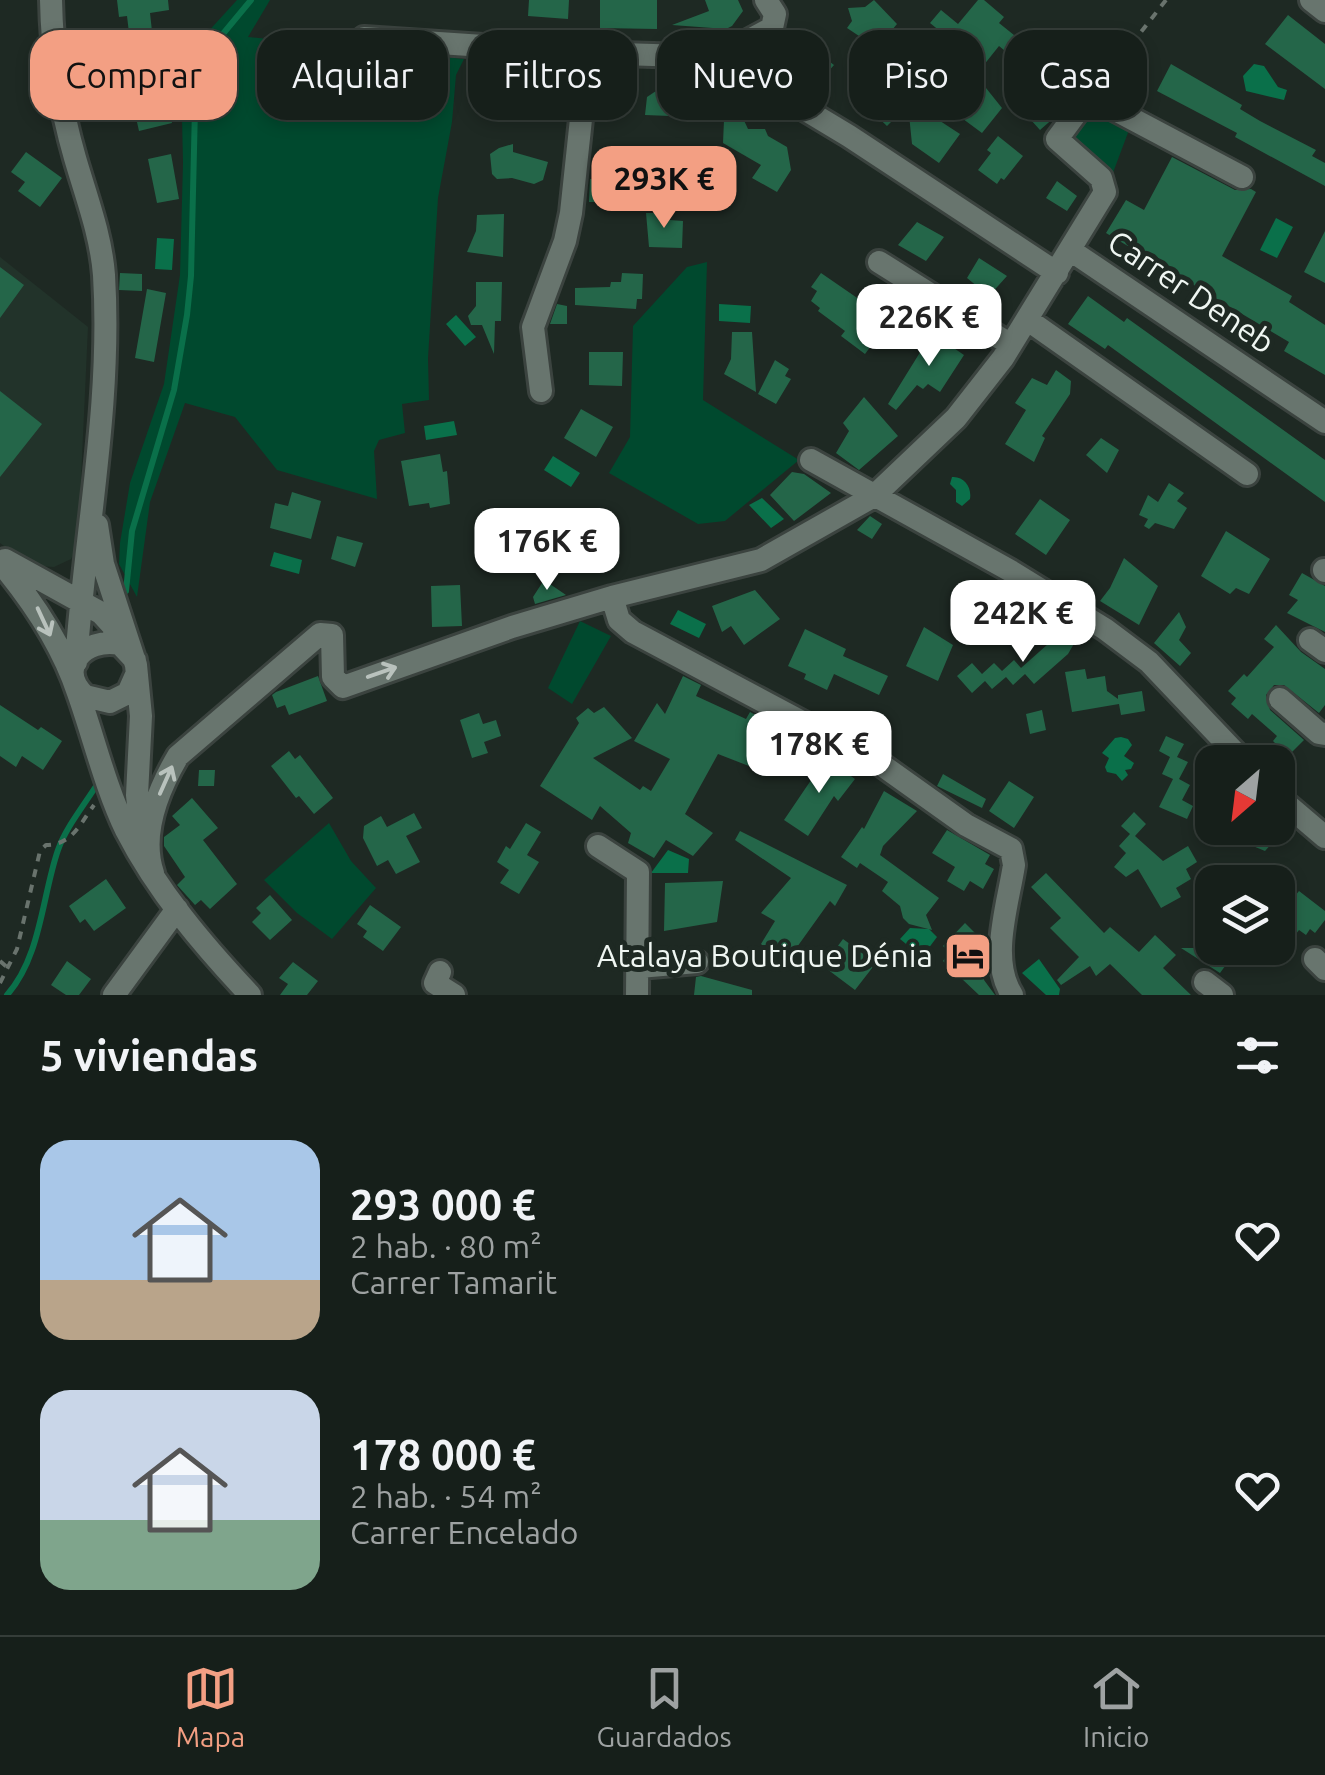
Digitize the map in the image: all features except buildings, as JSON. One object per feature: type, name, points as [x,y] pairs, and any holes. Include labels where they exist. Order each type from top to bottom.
[{"type":"street","points":[[51,0],[52,37],[64,112],[104,271],[105,342],[94,507],[80,600],[77,689]]},
{"type":"street","points":[[766,0],[775,14],[768,30]]},
{"type":"street","points":[[1311,0],[1325,11]]},
{"type":"street","points":[[541,391],[532,327],[562,250],[571,214],[581,120]]},
{"type":"street","points":[[822,120],[1056,273]]},
{"type":"street","points":[[150,869],[149,832],[165,780],[178,756],[320,634],[332,635],[333,677],[343,686],[612,597],[762,560],[874,496],[956,418],[1028,320],[1104,192],[1102,178],[1057,139],[1071,120]]},
{"type":"street","points":[[1134,120],[1242,177]]},
{"type":"street","name":"Carrer Deneb","points":[[1070,250],[1325,422]]},
{"type":"street","points":[[880,262],[1010,345]]},
{"type":"street","points":[[1028,320],[1247,474]]},
{"type":"street","points":[[811,460],[1105,628],[1149,662],[1228,745]]},
{"type":"street","points":[[94,507],[141,716],[138,811],[150,869]]},
{"type":"street","points":[[0,560],[80,600],[106,619],[130,654],[128,693],[110,702],[90,699],[77,689]]},
{"type":"street","points":[[0,560],[40,612],[77,689],[126,830],[177,909],[250,995]]},
{"type":"street","points":[[612,597],[619,620],[634,632],[879,763],[966,825],[1011,849],[1014,865],[1000,966],[1012,995]]},
{"type":"street","points":[[76,662],[88,646],[100,642],[130,654]]},
{"type":"street","points":[[1280,698],[1325,734]]},
{"type":"street","points":[[1295,811],[1325,836]]},
{"type":"street","points":[[598,846],[638,872],[637,995]]},
{"type":"street","points":[[114,995],[177,909]]},
{"type":"street","points":[[640,967],[697,962]]},
{"type":"street","points":[[440,972],[435,983],[454,995]]},
{"type":"path","points":[[1142,30],[1166,0]]},
{"type":"path","points":[[0,982],[9,969],[26,919],[40,851],[46,845],[59,846],[69,840],[88,813]]},
{"type":"path","points":[[0,961],[9,969]]},
{"type":"shaded area","points":[[237,0],[270,0],[248,37],[257,38],[257,120],[448,120],[448,57],[464,59],[456,75],[438,198],[429,400],[402,404],[405,433],[379,440],[374,451],[377,499],[277,470],[235,417],[185,403],[150,502],[137,597],[119,564],[120,543],[130,483],[164,384],[180,275],[182,120],[237,120],[237,30],[210,30]]},
{"type":"shaded area","points":[[1254,64],[1264,66],[1278,87],[1287,90],[1284,100],[1246,91],[1243,76]]},
{"type":"shaded area","points":[[1083,120],[1110,120],[1129,130],[1111,178],[1074,142],[1073,136]]},
{"type":"shaded area","points":[[1276,218],[1293,227],[1277,258],[1260,250]]},
{"type":"shaded area","points":[[157,238],[174,239],[172,270],[155,269]]},
{"type":"shaded area","points":[[0,257],[88,327],[78,545],[71,559],[54,567],[39,566],[0,543]]},
{"type":"shaded area","points":[[707,262],[703,400],[799,460],[725,521],[698,524],[609,473],[630,437],[633,326],[687,267]]},
{"type":"shaded area","points":[[719,304],[751,306],[750,323],[719,321]]},
{"type":"shaded area","points":[[456,315],[476,337],[465,346],[446,324]]},
{"type":"shaded area","points":[[945,315],[971,333],[963,344],[937,326]]},
{"type":"shaded area","points":[[454,421],[457,435],[426,440],[424,426]]},
{"type":"shaded area","points":[[553,456],[580,473],[571,487],[544,470]]},
{"type":"shaded area","points":[[952,477],[963,480],[970,490],[970,499],[962,506],[956,502],[956,490],[950,484]]},
{"type":"shaded area","points":[[762,498],[784,519],[771,528],[749,505]]},
{"type":"shaded area","points":[[274,552],[302,560],[299,574],[270,566]]},
{"type":"shaded area","points":[[678,610],[706,624],[699,638],[670,624]]},
{"type":"shaded area","points":[[580,621],[611,636],[572,704],[548,688]]},
{"type":"shaded area","points":[[1121,737],[1132,745],[1124,756],[1134,763],[1125,770],[1128,775],[1122,781],[1107,772],[1109,758],[1102,753],[1115,738]]},
{"type":"shaded area","points":[[329,823],[351,861],[376,888],[332,939],[297,913],[264,880]]},
{"type":"shaded area","points":[[668,850],[689,859],[688,873],[651,873]]},
{"type":"shaded area","points":[[910,928],[929,929],[937,937],[922,957],[900,939]]},
{"type":"shaded area","points":[[1039,959],[1060,989],[1059,995],[1046,995],[1022,973]]},
{"type":"waterway","points":[[126,591],[132,531],[174,390],[187,315],[195,108],[200,80],[222,35],[251,0]]},
{"type":"waterway","points":[[7,995],[34,945],[61,841],[98,783]]},
{"type":"place","name":"Atalaya Boutique Dénia","points":[[968,956]]}]
